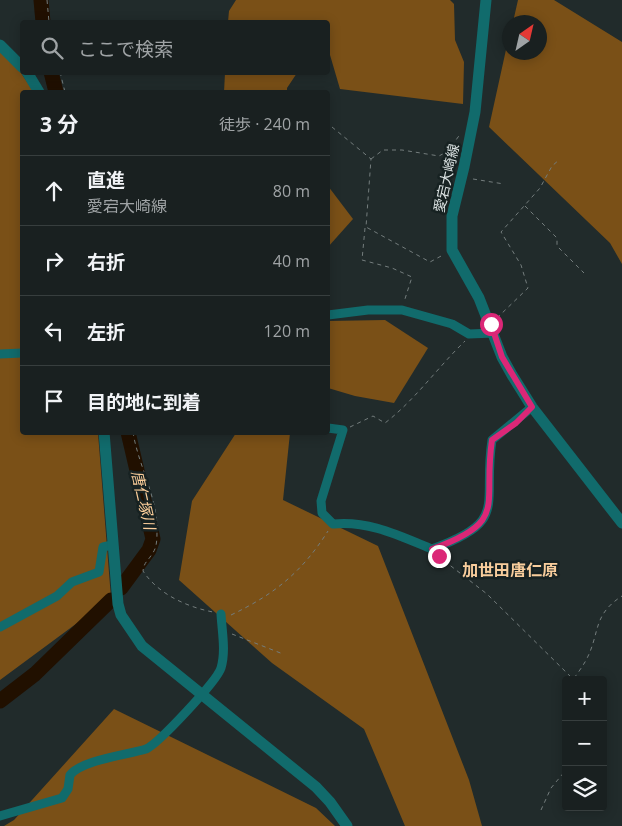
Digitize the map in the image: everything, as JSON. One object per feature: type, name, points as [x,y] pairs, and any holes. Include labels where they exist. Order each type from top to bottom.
[{"type":"street","name":"愛宕大崎線","points":[[486,0],[471,135],[452,216],[452,250],[479,298],[502,357],[532,407],[622,523]]},
{"type":"street","points":[[0,45],[20,65]]},
{"type":"street","points":[[28,75],[38,90]]},
{"type":"street","points":[[330,315],[340,316],[360,311],[402,310],[452,324],[469,334],[492,329]]},
{"type":"street","points":[[0,354],[20,353]]},
{"type":"street","points":[[330,428],[343,430],[321,501],[322,513],[332,524],[348,522],[373,526],[432,549],[458,540],[478,527],[487,514],[492,440],[516,423],[532,407]]},
{"type":"street","points":[[104,435],[115,586],[122,616],[142,646],[316,787],[330,802],[347,826]]},
{"type":"street","points":[[0,627],[57,596],[72,582],[100,572],[104,547],[112,545]]},
{"type":"street","points":[[0,816],[62,798],[68,789],[70,774],[81,766],[120,757],[153,746],[202,694],[221,670],[223,652],[221,614]]},
{"type":"path","points":[[47,0],[49,20]]},
{"type":"path","points":[[61,75],[64,90]]},
{"type":"path","points":[[332,127],[371,159]]},
{"type":"path","points":[[402,310],[412,277],[392,268],[362,260],[371,159],[383,150],[402,150],[439,156],[448,151],[460,133],[471,135]]},
{"type":"path","points":[[492,329],[528,288],[521,265],[501,232],[540,188],[552,166],[559,160]]},
{"type":"path","points":[[462,177],[504,184]]},
{"type":"path","points":[[525,205],[557,238],[557,246],[584,273]]},
{"type":"path","points":[[366,227],[430,262],[452,250]]},
{"type":"path","points":[[343,430],[374,416],[384,423],[469,334]]},
{"type":"path","points":[[134,435],[154,510],[157,529],[156,546],[144,564],[143,570],[171,596],[186,605],[221,614],[223,618],[249,606],[287,582],[319,545],[332,524]]},
{"type":"path","points":[[432,549],[487,594],[571,676]]},
{"type":"path","points":[[576,676],[585,662],[600,619],[606,608],[622,596]]},
{"type":"path","points":[[222,630],[284,654]]},
{"type":"path","points":[[541,810],[551,788],[562,775]]},
{"type":"shaded area","points":[[236,0],[450,0],[454,4],[455,40],[464,62],[463,104],[340,89],[330,55],[330,20],[228,20],[229,11]]},
{"type":"shaded area","points":[[518,0],[554,0],[622,42],[622,264],[610,243],[489,127],[504,60],[547,60],[547,15],[515,15]]},
{"type":"shaded area","points":[[0,51],[20,72],[20,75],[22,75],[33,90],[20,90],[20,435],[98,435],[111,598],[0,680]]},
{"type":"shaded area","points":[[225,75],[296,75],[287,90],[224,90]]},
{"type":"shaded area","points":[[330,189],[353,219],[330,245]]},
{"type":"shaded area","points":[[385,320],[428,348],[394,403],[355,396],[330,389],[330,321]]},
{"type":"shaded area","points":[[235,435],[290,435],[283,500],[378,546],[469,780],[482,826],[405,826],[364,729],[272,663],[179,580],[192,501]]},
{"type":"shaded area","points":[[114,709],[316,808],[335,826],[4,826],[14,820]]},
{"type":"waterway","name":"唐仁塚川","points":[[41,0],[43,20]]},
{"type":"waterway","name":"唐仁塚川","points":[[52,75],[56,90]]},
{"type":"waterway","name":"唐仁塚川","points":[[121,588],[149,550],[153,539],[129,435]]},
{"type":"waterway","name":"唐仁塚川","points":[[0,701],[35,674],[111,600]]},
{"type":"district","name":"加世田唐仁原","points":[[510,570]]},
{"type":"route","points":[[439,556],[432,549],[458,540],[478,527],[487,514],[492,440],[516,423],[532,407],[502,357],[491,324]]}]
